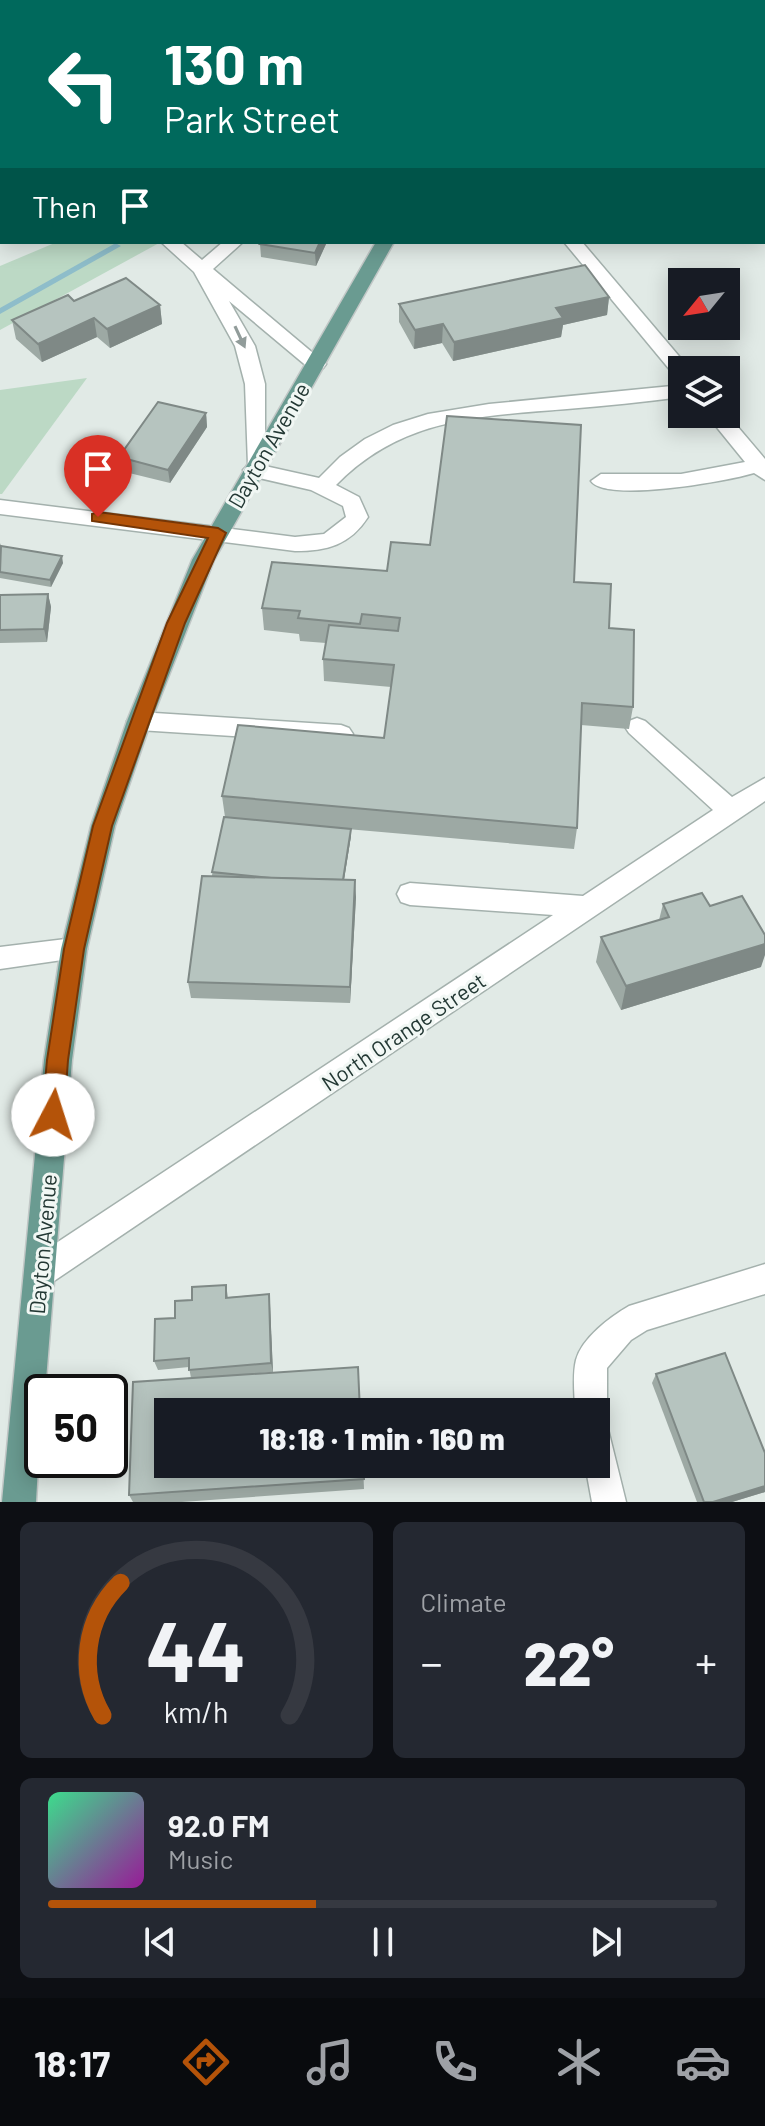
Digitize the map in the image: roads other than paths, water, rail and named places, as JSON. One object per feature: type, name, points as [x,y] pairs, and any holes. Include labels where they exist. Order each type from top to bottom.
[{"type":"main road","name":"Dayton Avenue","points":[[19,1502],[11,1461],[40,1272],[58,1060],[74,949],[103,826],[176,623],[218,533],[384,244]]},
{"type":"street","points":[[172,244],[316,364]]},
{"type":"street","points":[[202,269],[232,244]]},
{"type":"street","points":[[575,244],[669,356]]},
{"type":"street","points":[[0,507],[295,544],[329,542],[349,532],[357,517],[352,502],[323,486],[255,467],[255,384],[247,353],[202,269]]},
{"type":"street","points":[[323,486],[340,466],[378,438],[439,417],[668,392]]},
{"type":"street","points":[[601,481],[661,484],[698,481],[762,469],[728,428]]},
{"type":"street","points":[[139,721],[341,734]]},
{"type":"street","points":[[637,727],[731,811]]},
{"type":"street","name":"North Orange Street","points":[[40,1272],[765,788]]},
{"type":"street","points":[[410,894],[588,907]]},
{"type":"street","points":[[0,958],[74,949]]},
{"type":"street","points":[[591,1398],[591,1362],[620,1329],[640,1317],[765,1279]]},
{"type":"street","points":[[604,1478],[609,1502]]},
{"type":"waterway","points":[[0,311],[117,246]]}]
